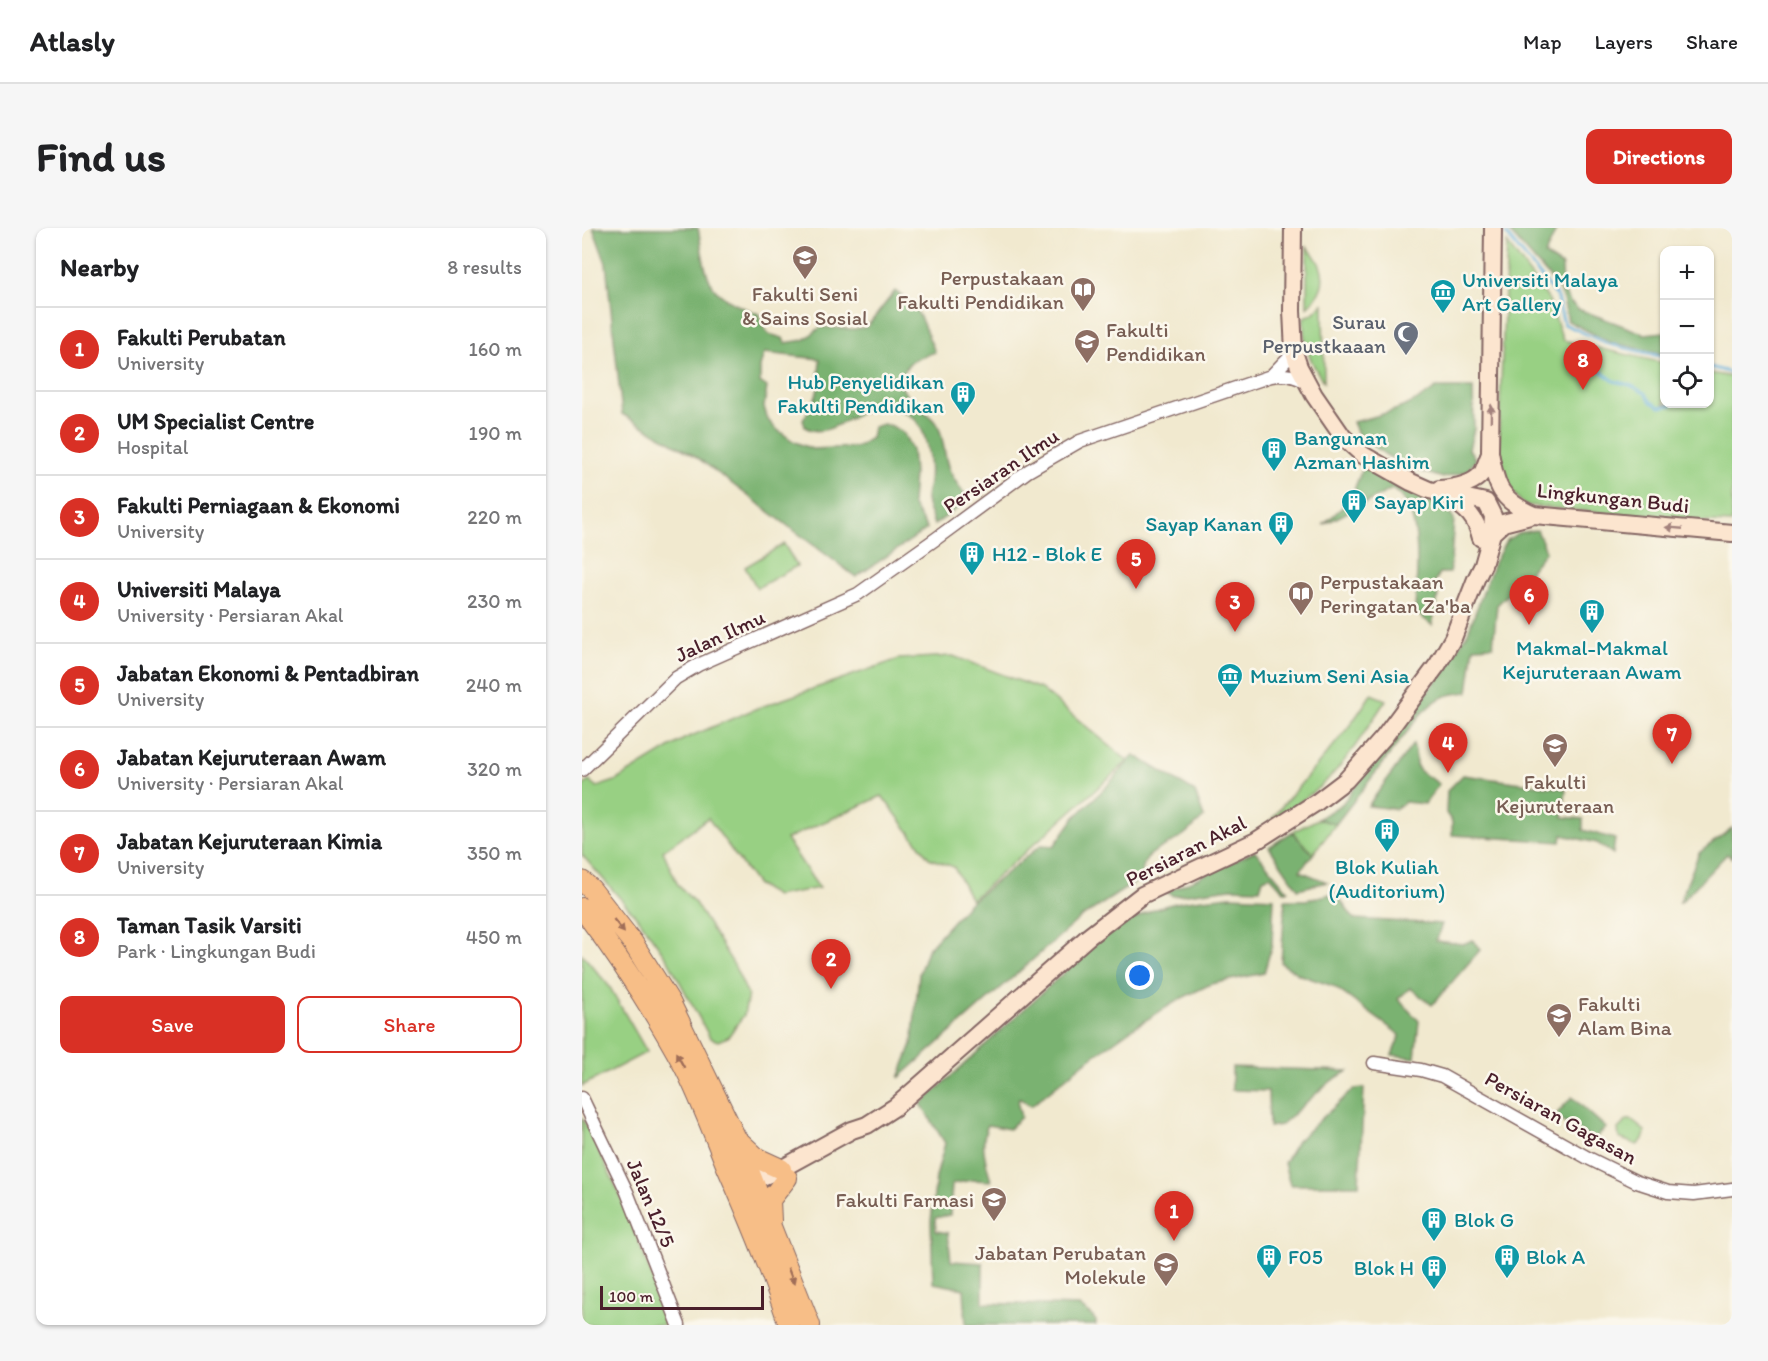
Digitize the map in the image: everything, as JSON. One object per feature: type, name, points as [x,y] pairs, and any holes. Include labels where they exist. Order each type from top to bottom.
[{"type":"main road","points":[[582,881],[591,889],[633,944],[670,1002],[735,1136],[810,1325]]},
{"type":"main road","points":[[582,908],[621,960],[685,1068],[772,1272],[789,1325]]},
{"type":"main road","points":[[706,1113],[754,1187],[760,1244]]},
{"type":"main road","points":[[735,1136],[757,1158],[784,1173],[770,1200],[772,1227]]},
{"type":"street","points":[[1293,228],[1294,352],[1306,382],[1343,437],[1377,464],[1461,505],[1469,512],[1486,536],[1503,523],[1534,515]]},
{"type":"street","name":"Lingkungan Budi","points":[[1486,502],[1490,452],[1493,228]]},
{"type":"street","name":"Persiaran Ilmu","points":[[1271,376],[1294,352]]},
{"type":"street","name":"Persiaran Ilmu","points":[[867,588],[1028,471],[1080,441],[1271,376],[1285,374],[1296,376],[1306,382]]},
{"type":"street","points":[[1429,490],[1451,488],[1472,481],[1482,473],[1490,452]]},
{"type":"street","name":"Lingkungan Budi","points":[[1490,452],[1497,482],[1508,500],[1515,507],[1534,515],[1732,532]]},
{"type":"street","points":[[1429,490],[1486,502]]},
{"type":"street","name":"Persiaran Akal","points":[[754,1187],[855,1140],[867,1125],[895,1107],[1088,937],[1142,895],[1251,844],[1346,780],[1384,737],[1438,664],[1454,638],[1476,579],[1476,561],[1486,536],[1486,502]]},
{"type":"street","name":"Jalan Ilmu","points":[[582,770],[676,678],[698,665],[867,588]]},
{"type":"street","name":"Persiaran Gagasan","points":[[1374,1063],[1421,1070],[1442,1076],[1588,1158],[1637,1182],[1668,1192],[1686,1193],[1732,1189]]},
{"type":"street","name":"Jalan 12/5","points":[[582,1098],[627,1192],[679,1325]]},
{"type":"green space","points":[[593,228],[698,228],[705,267],[714,288],[741,307],[759,314],[762,325],[769,334],[783,338],[785,343],[804,340],[821,327],[853,329],[867,327],[895,291],[913,304],[935,352],[910,363],[904,372],[902,386],[909,399],[939,428],[949,469],[969,500],[934,525],[926,499],[930,474],[928,453],[919,424],[911,416],[889,407],[862,412],[827,429],[816,431],[805,427],[803,420],[818,389],[820,359],[764,353],[760,367],[760,382],[767,387],[764,407],[768,420],[793,441],[812,449],[857,447],[871,438],[873,427],[883,424],[892,426],[904,434],[912,450],[914,473],[912,504],[927,529],[856,577],[695,456],[622,414],[606,263]]},
{"type":"green space","points":[[1506,228],[1557,228],[1545,255],[1562,266],[1563,290],[1570,302],[1578,309],[1645,334],[1660,332],[1660,353],[1609,342],[1568,321],[1563,299],[1557,286]]},
{"type":"green space","points":[[1507,243],[1549,300],[1563,340],[1660,362],[1660,408],[1714,408],[1714,374],[1732,377],[1732,523],[1685,521],[1524,505],[1507,481],[1498,452]]},
{"type":"green space","points":[[1307,247],[1319,262],[1323,277],[1319,292],[1307,307]]},
{"type":"green space","points":[[1323,304],[1324,382],[1308,351],[1304,335],[1304,317],[1312,314]]},
{"type":"green space","points":[[1436,388],[1473,388],[1474,429],[1469,449],[1476,460],[1466,472],[1443,478],[1410,468],[1386,455],[1358,434],[1353,422],[1396,410]]},
{"type":"green space","points":[[1363,467],[1415,496],[1443,506],[1454,519],[1450,573],[1440,573],[1435,582],[1438,597],[1432,625],[1415,612],[1417,545],[1410,512],[1403,499],[1392,489],[1323,525],[1350,500]]},
{"type":"green space","points":[[1537,530],[1546,551],[1521,582],[1497,605],[1493,646],[1474,647],[1468,692],[1441,698],[1420,715],[1336,824],[1318,819],[1342,804],[1448,665],[1468,632],[1494,563],[1506,541],[1518,533]]},
{"type":"green space","points":[[784,544],[797,566],[757,588],[745,567]]},
{"type":"green space","points":[[953,656],[1041,689],[1128,761],[971,900],[954,867],[929,858],[882,796],[786,839],[819,888],[776,896],[757,885],[708,818],[663,851],[678,885],[695,903],[734,965],[748,995],[744,1015],[728,1037],[718,1041],[710,1038],[668,960],[641,922],[582,855],[582,787],[589,781],[597,787],[615,781],[684,739],[755,709],[899,659]]},
{"type":"green space","points":[[1371,694],[1386,700],[1342,763],[1312,793],[1269,823],[1348,728]]},
{"type":"green space","points":[[1413,744],[1417,767],[1439,784],[1425,804],[1405,802],[1395,809],[1368,806]]},
{"type":"green space","points":[[1134,755],[1195,792],[1204,817],[1185,834],[1149,856],[1145,862],[1142,878],[1080,918],[899,1078],[912,1044],[919,974],[927,950],[968,904],[1041,845],[1054,846],[1074,818],[1107,786]]},
{"type":"green space","points":[[1463,775],[1566,789],[1563,817],[1583,819],[1583,830],[1615,839],[1613,854],[1597,843],[1562,835],[1561,842],[1452,835],[1452,822],[1446,813],[1447,791]]},
{"type":"green space","points":[[1318,819],[1336,824],[1313,854],[1292,832]]},
{"type":"green space","points":[[1732,828],[1732,858],[1727,854],[1679,904],[1699,853]]},
{"type":"green space","points":[[1292,832],[1313,854],[1300,871],[1327,882],[1298,889],[1269,847]]},
{"type":"green space","points":[[1255,851],[1288,891],[1284,891],[1270,876],[1263,879],[1260,889],[1231,888],[1173,896],[1167,892]]},
{"type":"green space","points":[[1335,893],[1354,919],[1442,924],[1436,941],[1463,944],[1473,940],[1480,950],[1432,1005],[1410,988],[1398,999],[1419,1021],[1415,1058],[1392,1055],[1400,1035],[1333,986],[1300,975],[1281,963],[1285,900],[1306,900]]},
{"type":"green space","points":[[1231,896],[1274,898],[1272,945],[1264,973],[1211,984],[1180,999],[1133,1028],[1084,1063],[1031,1106],[1019,1098],[1021,1117],[1009,1129],[988,1125],[985,1132],[984,1153],[991,1181],[972,1180],[952,1184],[950,1215],[935,1218],[936,1231],[948,1233],[951,1261],[983,1263],[983,1303],[1079,1306],[1092,1316],[1096,1325],[966,1325],[964,1289],[933,1283],[931,1221],[936,1177],[945,1143],[921,1104],[1097,942],[1155,909],[1190,900]]},
{"type":"green space","points":[[582,954],[609,986],[647,1052],[582,1086]]},
{"type":"green space","points":[[1232,1067],[1348,1071],[1328,1083],[1281,1125],[1269,1127],[1268,1091],[1232,1090]]},
{"type":"green space","points":[[1364,1088],[1359,1185],[1290,1185],[1284,1163],[1297,1141],[1354,1089]]},
{"type":"green space","points":[[1572,1097],[1606,1128],[1594,1139],[1554,1117]]},
{"type":"green space","points":[[582,1117],[621,1197],[671,1325],[582,1325]]},
{"type":"green space","points":[[1627,1120],[1631,1120],[1645,1131],[1643,1139],[1637,1145],[1619,1138],[1618,1129]]},
{"type":"waterway","points":[[1506,234],[1556,295],[1564,324],[1608,344],[1660,356]]},
{"type":"waterway","points":[[1579,362],[1598,369],[1614,381],[1630,385],[1645,393],[1651,402],[1660,407]]},
{"type":"waterway","points":[[1714,368],[1732,373]]},
{"type":"place","name":"Fakulti Seni & Sains Sosial","points":[[805,281]]},
{"type":"place","name":"Perpustakaan Fakulti Pendidikan","points":[[1083,313]]},
{"type":"place","name":"Universiti Malaya Art Gallery","points":[[1443,315]]},
{"type":"place","name":"Surau Perpustkaaan","points":[[1406,357]]},
{"type":"place","name":"Fakulti Pendidikan","points":[[1087,365]]},
{"type":"place","name":"Taman Tasik Varsiti","points":[[1583,390]]},
{"type":"place","name":"Hub Penyelidikan Fakulti Pendidikan","points":[[963,417]]},
{"type":"place","name":"Bangunan Azman Hashim","points":[[1274,473]]},
{"type":"place","name":"Sayap Kiri","points":[[1354,525]]},
{"type":"place","name":"Sayap Kanan","points":[[1281,547]]},
{"type":"place","name":"H12 - Blok E","points":[[972,577]]},
{"type":"place","name":"Jabatan Ekonomi & Pentadbiran","points":[[1136,589]]},
{"type":"place","name":"Perpustakaan Peringatan Za'ba","points":[[1301,617]]},
{"type":"place","name":"Jabatan Kejuruteraan Awam","points":[[1529,625]]},
{"type":"place","name":"Fakulti Perniagaan & Ekonomi","points":[[1235,632]]},
{"type":"place","name":"Makmal-Makmal Kejuruteraan Awam","points":[[1592,635]]},
{"type":"place","name":"Muzium Seni Asia","points":[[1230,699]]},
{"type":"place","name":"Jabatan Kejuruteraan Kimia","points":[[1672,764]]},
{"type":"place","name":"Fakulti Kejuruteraan","points":[[1555,769]]},
{"type":"place","name":"Universiti Malaya","points":[[1448,773]]},
{"type":"place","name":"Blok Kuliah (Auditorium)","points":[[1387,854]]},
{"type":"place","name":"UM Specialist Centre","points":[[831,989]]},
{"type":"place","name":"Fakulti Alam Bina","points":[[1559,1039]]},
{"type":"place","name":"Fakulti Farmasi","points":[[994,1223]]},
{"type":"place","name":"Fakulti Perubatan","points":[[1174,1241]]},
{"type":"place","name":"Blok G","points":[[1434,1243]]},
{"type":"place","name":"F05","points":[[1269,1280]]},
{"type":"place","name":"Blok A","points":[[1507,1280]]},
{"type":"place","name":"Jabatan Perubatan Molekule","points":[[1166,1288]]},
{"type":"place","name":"Blok H","points":[[1434,1291]]}]
